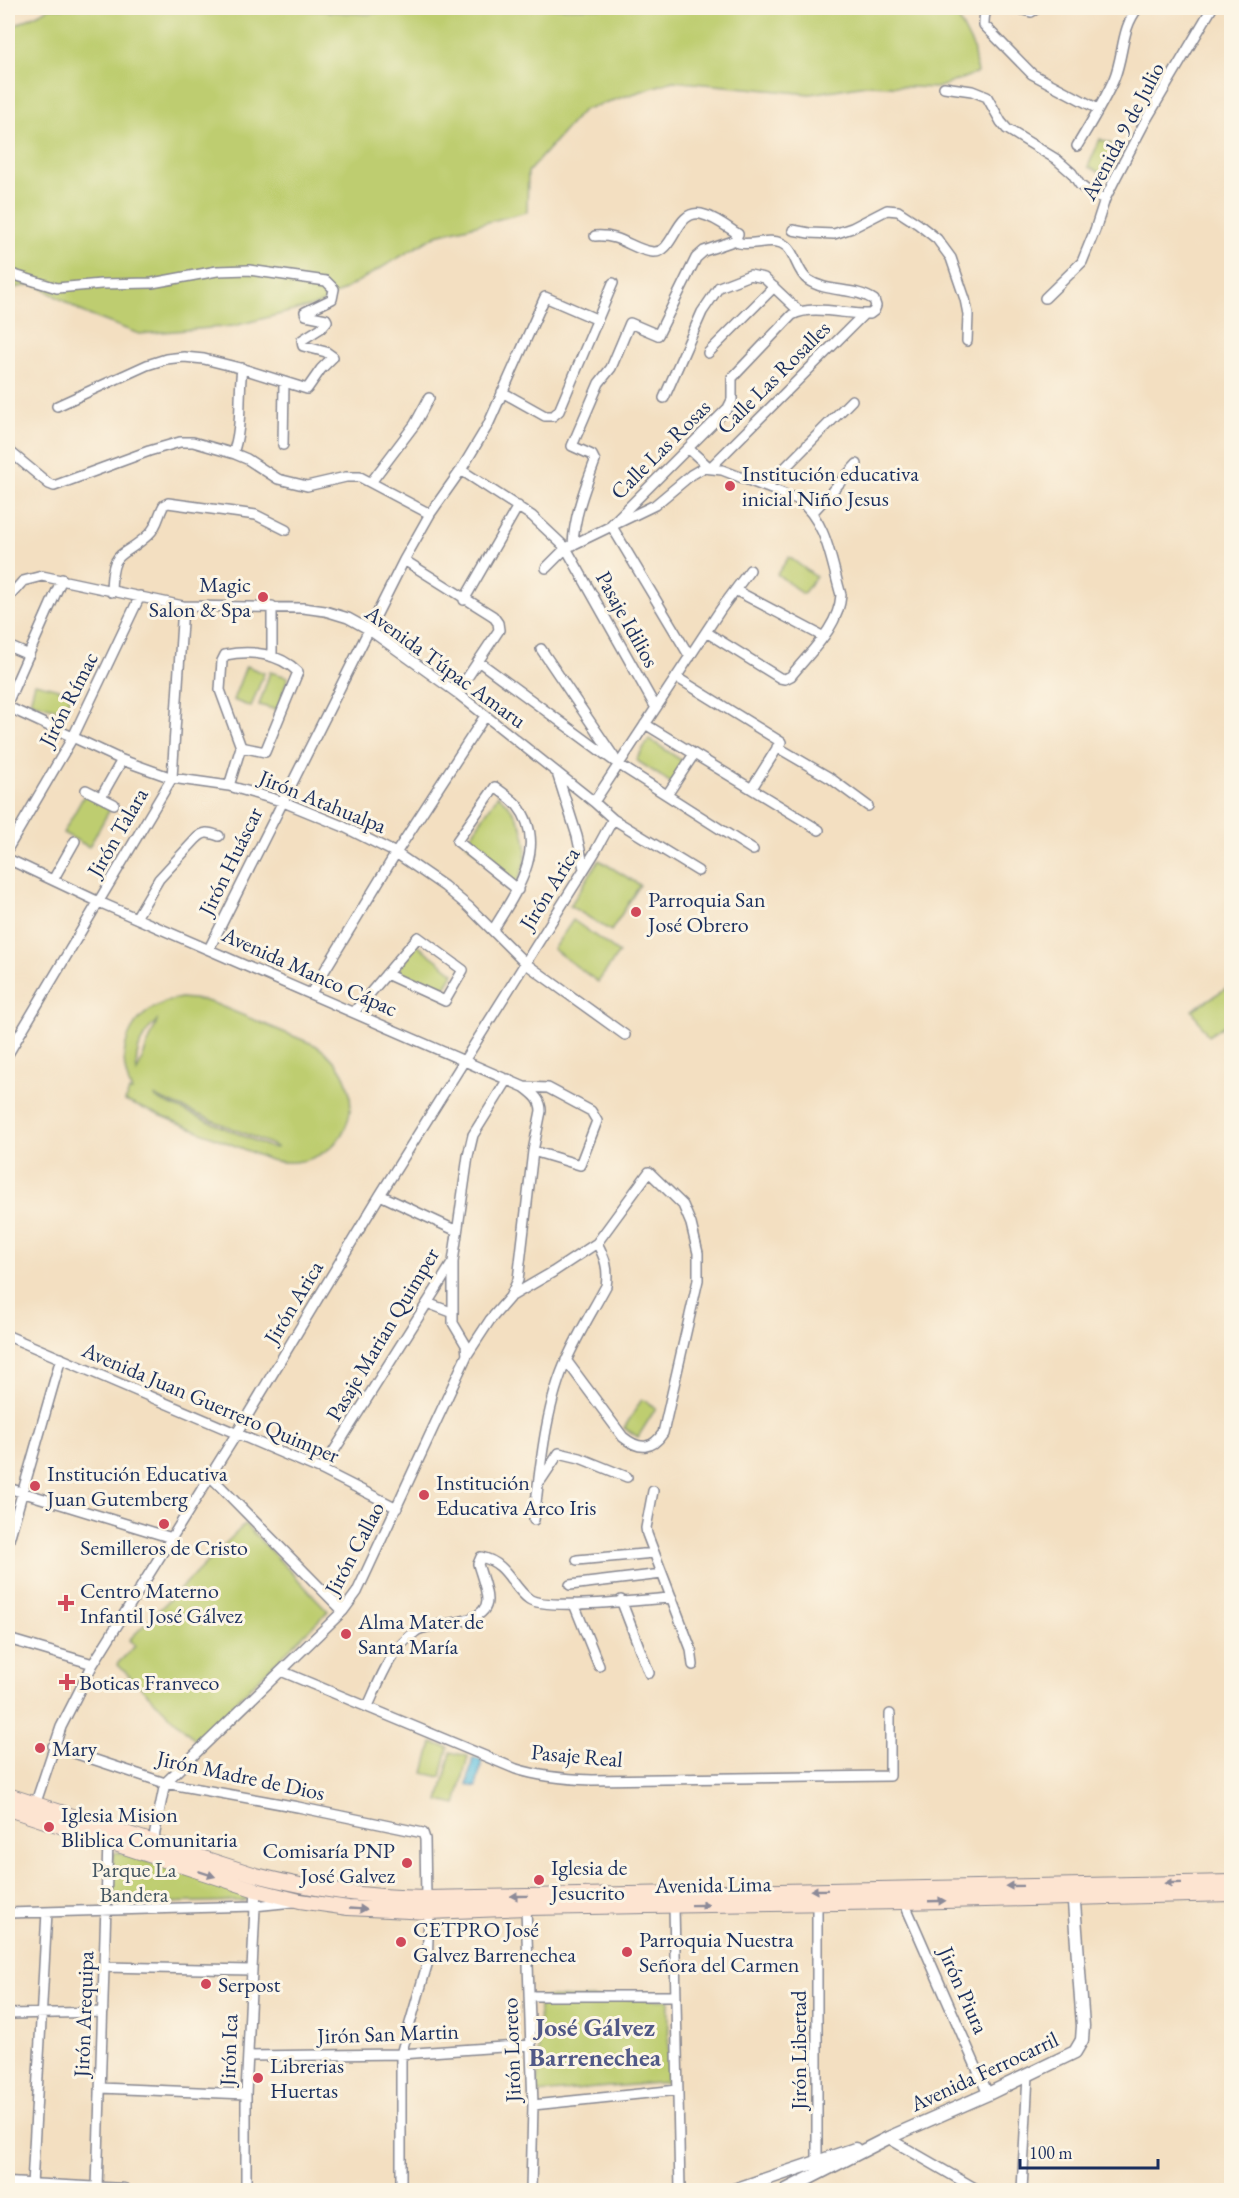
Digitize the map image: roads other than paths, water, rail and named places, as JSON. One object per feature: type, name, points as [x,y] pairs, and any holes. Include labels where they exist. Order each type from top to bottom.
[{"type":"main road","name":"Avenida Lima","points":[[8,1795],[33,1810],[108,1842],[256,1890],[300,1901],[348,1908],[1073,1891]]},
{"type":"main road","name":"Avenida Lima","points":[[8,1809],[33,1810],[153,1842],[256,1875],[296,1885],[349,1895],[428,1905],[526,1908],[817,1904],[904,1902],[1073,1891]]},
{"type":"main road","points":[[1073,1891],[1232,1882]]},
{"type":"main road","points":[[1073,1891],[1232,1894]]},
{"type":"street","points":[[992,8],[988,9],[984,17],[984,25],[1032,74],[1098,109]]},
{"type":"street","points":[[1016,8],[1031,12],[1038,8]]},
{"type":"street","points":[[1077,146],[1098,109],[1118,66],[1128,22],[1138,8]]},
{"type":"street","name":"Avenida 9 de Julio","points":[[1045,298],[1082,262],[1105,199],[1146,120],[1212,8]]},
{"type":"street","points":[[944,87],[972,91],[987,97],[1000,122],[1008,129],[1056,159],[1085,189],[1105,199]]},
{"type":"street","points":[[793,230],[834,234],[852,228],[888,210],[898,211],[937,239],[951,258],[968,314],[967,341]]},
{"type":"street","points":[[596,236],[617,237],[642,249],[660,251],[665,248],[681,222],[689,215],[700,214],[717,220],[738,234],[736,240]]},
{"type":"street","points":[[570,547],[584,490],[595,461],[592,455],[573,446],[599,383],[611,368],[630,323],[658,335],[696,258],[704,251],[736,240],[744,244],[774,241],[790,250],[800,272],[807,279],[825,286],[868,296],[874,300],[876,306],[874,311],[864,314],[799,311],[764,278],[750,275],[719,286],[702,312],[664,398]]},
{"type":"street","points":[[8,273],[57,288],[152,283],[217,271],[249,270],[326,281],[334,290],[332,300],[305,312],[306,315],[326,319],[326,323],[302,340],[303,346],[326,352],[333,357],[307,389],[242,368],[204,359],[166,359],[147,365],[57,406]]},
{"type":"street","points":[[502,392],[546,416],[553,416],[559,411],[613,283]]},
{"type":"street","points":[[708,353],[774,287]]},
{"type":"street","name":"Jirón Huáscar","points":[[208,949],[404,560],[430,514],[461,470],[488,425],[545,297],[596,319]]},
{"type":"street","name":"Calle Las Rosas","points":[[611,525],[728,408],[732,400],[732,378],[792,315],[799,311]]},
{"type":"street","name":"Calle Las Rosalles","points":[[611,525],[655,505],[697,471],[710,468],[864,314]]},
{"type":"street","points":[[233,453],[240,428],[239,386],[242,368]]},
{"type":"street","points":[[283,445],[284,383]]},
{"type":"street","points":[[372,481],[415,424],[429,398]]},
{"type":"street","points":[[766,487],[852,400]]},
{"type":"street","points":[[8,450],[54,486],[180,442],[193,442],[233,453],[247,459],[278,479],[307,486],[346,477],[360,477],[372,481],[430,514]]},
{"type":"street","points":[[689,449],[710,468],[722,470],[797,499],[812,513],[823,534],[841,595],[837,618],[791,676],[785,679],[706,632]]},
{"type":"street","points":[[812,513],[857,464]]},
{"type":"street","name":"Pasaje Idilios","points":[[461,470],[518,506],[570,547],[656,708]]},
{"type":"street","points":[[111,592],[111,573],[114,562],[120,554],[150,534],[158,522],[161,510],[168,503],[256,515],[286,530]]},
{"type":"street","points":[[464,600],[518,506]]},
{"type":"street","points":[[546,568],[570,547],[611,525],[690,657]]},
{"type":"street","points":[[404,560],[464,600],[493,616],[498,623],[499,630],[457,693]]},
{"type":"street","points":[[594,802],[706,632],[750,570]]},
{"type":"street","name":"Avenida Túpac Amaru","points":[[8,598],[23,580],[42,576],[183,606],[272,606],[325,611],[348,618],[368,629],[457,693],[613,819],[698,871]]},
{"type":"street","points":[[8,701],[62,579]]},
{"type":"street","points":[[735,590],[822,636]]},
{"type":"street","name":"Jirón Rímac","points":[[8,848],[73,737],[140,596]]},
{"type":"street","name":"Jirón Talara","points":[[8,1054],[172,778],[183,606]]},
{"type":"street","points":[[272,606],[272,655]]},
{"type":"street","points":[[8,646],[28,655]]},
{"type":"street","points":[[541,649],[618,764]]},
{"type":"street","points":[[229,786],[242,747],[220,690],[222,661],[225,655],[233,654],[272,655],[298,672],[266,752],[242,747]]},
{"type":"street","points":[[478,661],[618,764],[753,850]]},
{"type":"street","points":[[676,677],[781,741],[752,788]]},
{"type":"street","name":"Jirón Atahualpa","points":[[8,707],[122,760],[172,778],[229,786],[281,801],[342,826],[396,853],[444,886],[494,930],[525,963],[625,1035]]},
{"type":"street","points":[[311,993],[396,853],[485,716]]},
{"type":"street","points":[[645,724],[819,830]]},
{"type":"street","points":[[777,747],[830,778],[867,806]]},
{"type":"street","points":[[667,795],[694,754]]},
{"type":"street","points":[[101,797],[122,760]]},
{"type":"street","points":[[557,773],[577,836],[584,869]]},
{"type":"street","points":[[494,930],[518,890],[526,874],[531,846],[526,822],[516,804],[495,787],[457,841],[518,890]]},
{"type":"street","points":[[86,790],[114,804]]},
{"type":"street","name":"Jirón Arica","points":[[33,1810],[53,1746],[70,1707],[93,1665],[613,819]]},
{"type":"street","points":[[136,918],[159,879],[202,834],[208,832],[219,836]]},
{"type":"street","points":[[53,880],[75,842]]},
{"type":"street","name":"Avenida Manco Cápac","points":[[8,858],[99,902],[524,1087],[548,1088],[591,1111],[595,1116],[597,1121],[580,1166],[533,1151]]},
{"type":"street","points":[[354,1012],[386,974],[418,937],[463,970],[445,1001],[386,974]]},
{"type":"street","name":"Pasaje Marian Quimper","points":[[322,1470],[453,1262],[473,1135],[508,1079]]},
{"type":"street","points":[[510,1297],[518,1280],[533,1151],[541,1104],[524,1087]]},
{"type":"street","points":[[510,1297],[597,1243],[649,1172],[683,1205],[691,1224],[698,1253],[698,1280],[663,1433],[658,1441],[652,1445],[643,1446],[631,1444],[623,1437],[566,1360]]},
{"type":"street","points":[[380,1195],[457,1232]]},
{"type":"street","points":[[534,1521],[543,1447],[566,1360],[606,1286],[608,1274],[606,1261],[597,1243]]},
{"type":"street","points":[[453,1262],[451,1312],[453,1323],[466,1345],[467,1355]]},
{"type":"street","name":"Jirón Callao","points":[[165,1783],[343,1611],[357,1592],[467,1355],[490,1320],[510,1297]]},
{"type":"street","points":[[427,1303],[451,1312]]},
{"type":"street","name":"Avenida Juan Guerrero Quimper","points":[[8,1336],[322,1470],[397,1508]]},
{"type":"street","points":[[8,1543],[61,1358]]},
{"type":"street","points":[[539,1482],[558,1453],[580,1458],[627,1477]]},
{"type":"street","points":[[210,1476],[343,1611]]},
{"type":"street","points":[[8,1488],[172,1538]]},
{"type":"street","points":[[653,1491],[646,1528],[692,1649],[693,1665]]},
{"type":"street","points":[[577,1560],[654,1553]]},
{"type":"street","points":[[368,1706],[390,1658],[414,1632],[462,1621],[481,1614],[486,1608],[487,1599],[478,1564],[481,1557],[509,1573],[527,1597],[535,1602],[574,1604],[672,1598]]},
{"type":"street","points":[[570,1585],[662,1574]]},
{"type":"street","points":[[621,1600],[650,1673]]},
{"type":"street","points":[[574,1604],[599,1666]]},
{"type":"street","points":[[8,1639],[93,1665]]},
{"type":"street","name":"Pasaje Real","points":[[281,1671],[516,1769],[535,1775],[592,1780],[890,1776],[890,1714]]},
{"type":"street","name":"Jirón Madre de Dios","points":[[53,1746],[165,1783],[309,1809],[423,1833],[428,1905]]},
{"type":"street","points":[[153,1842],[165,1783]]},
{"type":"street","name":"Jirón Arequipa","points":[[97,2188],[108,1842]]},
{"type":"street","name":"Jirón Ica","points":[[246,2190],[246,2094],[256,1875]]},
{"type":"street","name":"Avenida Ferrocarril","points":[[786,2190],[888,2138],[988,2094],[1075,2052],[1082,2040],[1081,1992],[1073,1891]]},
{"type":"street","points":[[8,1913],[254,1906],[300,1901]]},
{"type":"street","name":"Jirón Piura","points":[[904,1902],[988,2094]]},
{"type":"street","name":"Jirón Libertad","points":[[817,1904],[817,2161]]},
{"type":"street","points":[[400,2190],[401,2055],[427,1965],[428,1905]]},
{"type":"street","points":[[674,1906],[680,2190]]},
{"type":"street","name":"Jirón Loreto","points":[[526,1908],[531,2045],[531,2190]]},
{"type":"street","points":[[32,2185],[47,1912]]},
{"type":"street","points":[[104,1967],[251,1970]]},
{"type":"street","points":[[529,1996],[676,1996]]},
{"type":"street","points":[[8,2014],[103,2012]]},
{"type":"street","name":"Jirón San Martin","points":[[248,2056],[401,2055],[531,2045]]},
{"type":"street","points":[[1022,2190],[1029,2075]]},
{"type":"street","points":[[100,2088],[246,2094]]},
{"type":"street","points":[[532,2105],[678,2090]]},
{"type":"street","points":[[888,2138],[978,2190]]},
{"type":"street","name":"Avenida Ferrocarril","points":[[734,2190],[749,2187],[817,2161],[888,2138]]},
{"type":"street","points":[[8,2184],[124,2190]]},
{"type":"water","points":[[473,1758],[482,1760],[476,1787],[467,1785]]},
{"type":"place","name":"Institución educativa inicial Niño Jesus","points":[[730,486]]},
{"type":"place","name":"Magic Salon & Spa","points":[[263,597]]},
{"type":"place","name":"Parroquia San José Obrero","points":[[636,912]]},
{"type":"place","name":"Institución Educativa Juan Gutemberg","points":[[35,1486]]},
{"type":"place","name":"Institución Educativa Arco Iris","points":[[424,1495]]},
{"type":"place","name":"Semilleros de Cristo","points":[[164,1524]]},
{"type":"place","name":"Centro Materno Infantil José Gálvez","points":[[66,1603]]},
{"type":"place","name":"Alma Mater de Santa María","points":[[346,1634]]},
{"type":"place","name":"Boticas Franveco","points":[[67,1682]]},
{"type":"place","name":"Mary","points":[[40,1748]]},
{"type":"place","name":"Iglesia Mision Bliblica Comunitaria","points":[[49,1827]]},
{"type":"place","name":"Comisaría PNP José Galvez","points":[[407,1863]]},
{"type":"place","name":"Iglesia de Jesucrito","points":[[539,1880]]},
{"type":"place","name":"CETPRO José Galvez Barrenechea","points":[[401,1942]]},
{"type":"place","name":"Parroquia Nuestra Señora del Carmen","points":[[627,1952]]},
{"type":"place","name":"Serpost","points":[[206,1984]]},
{"type":"place","name":"Librerias Huertas","points":[[258,2078]]},
{"type":"district","name":"José Gálvez Barrenechea","points":[[595,2042]]},
{"type":"park label","name":"Parque La Bandera","points":[[134,1882]]}]
